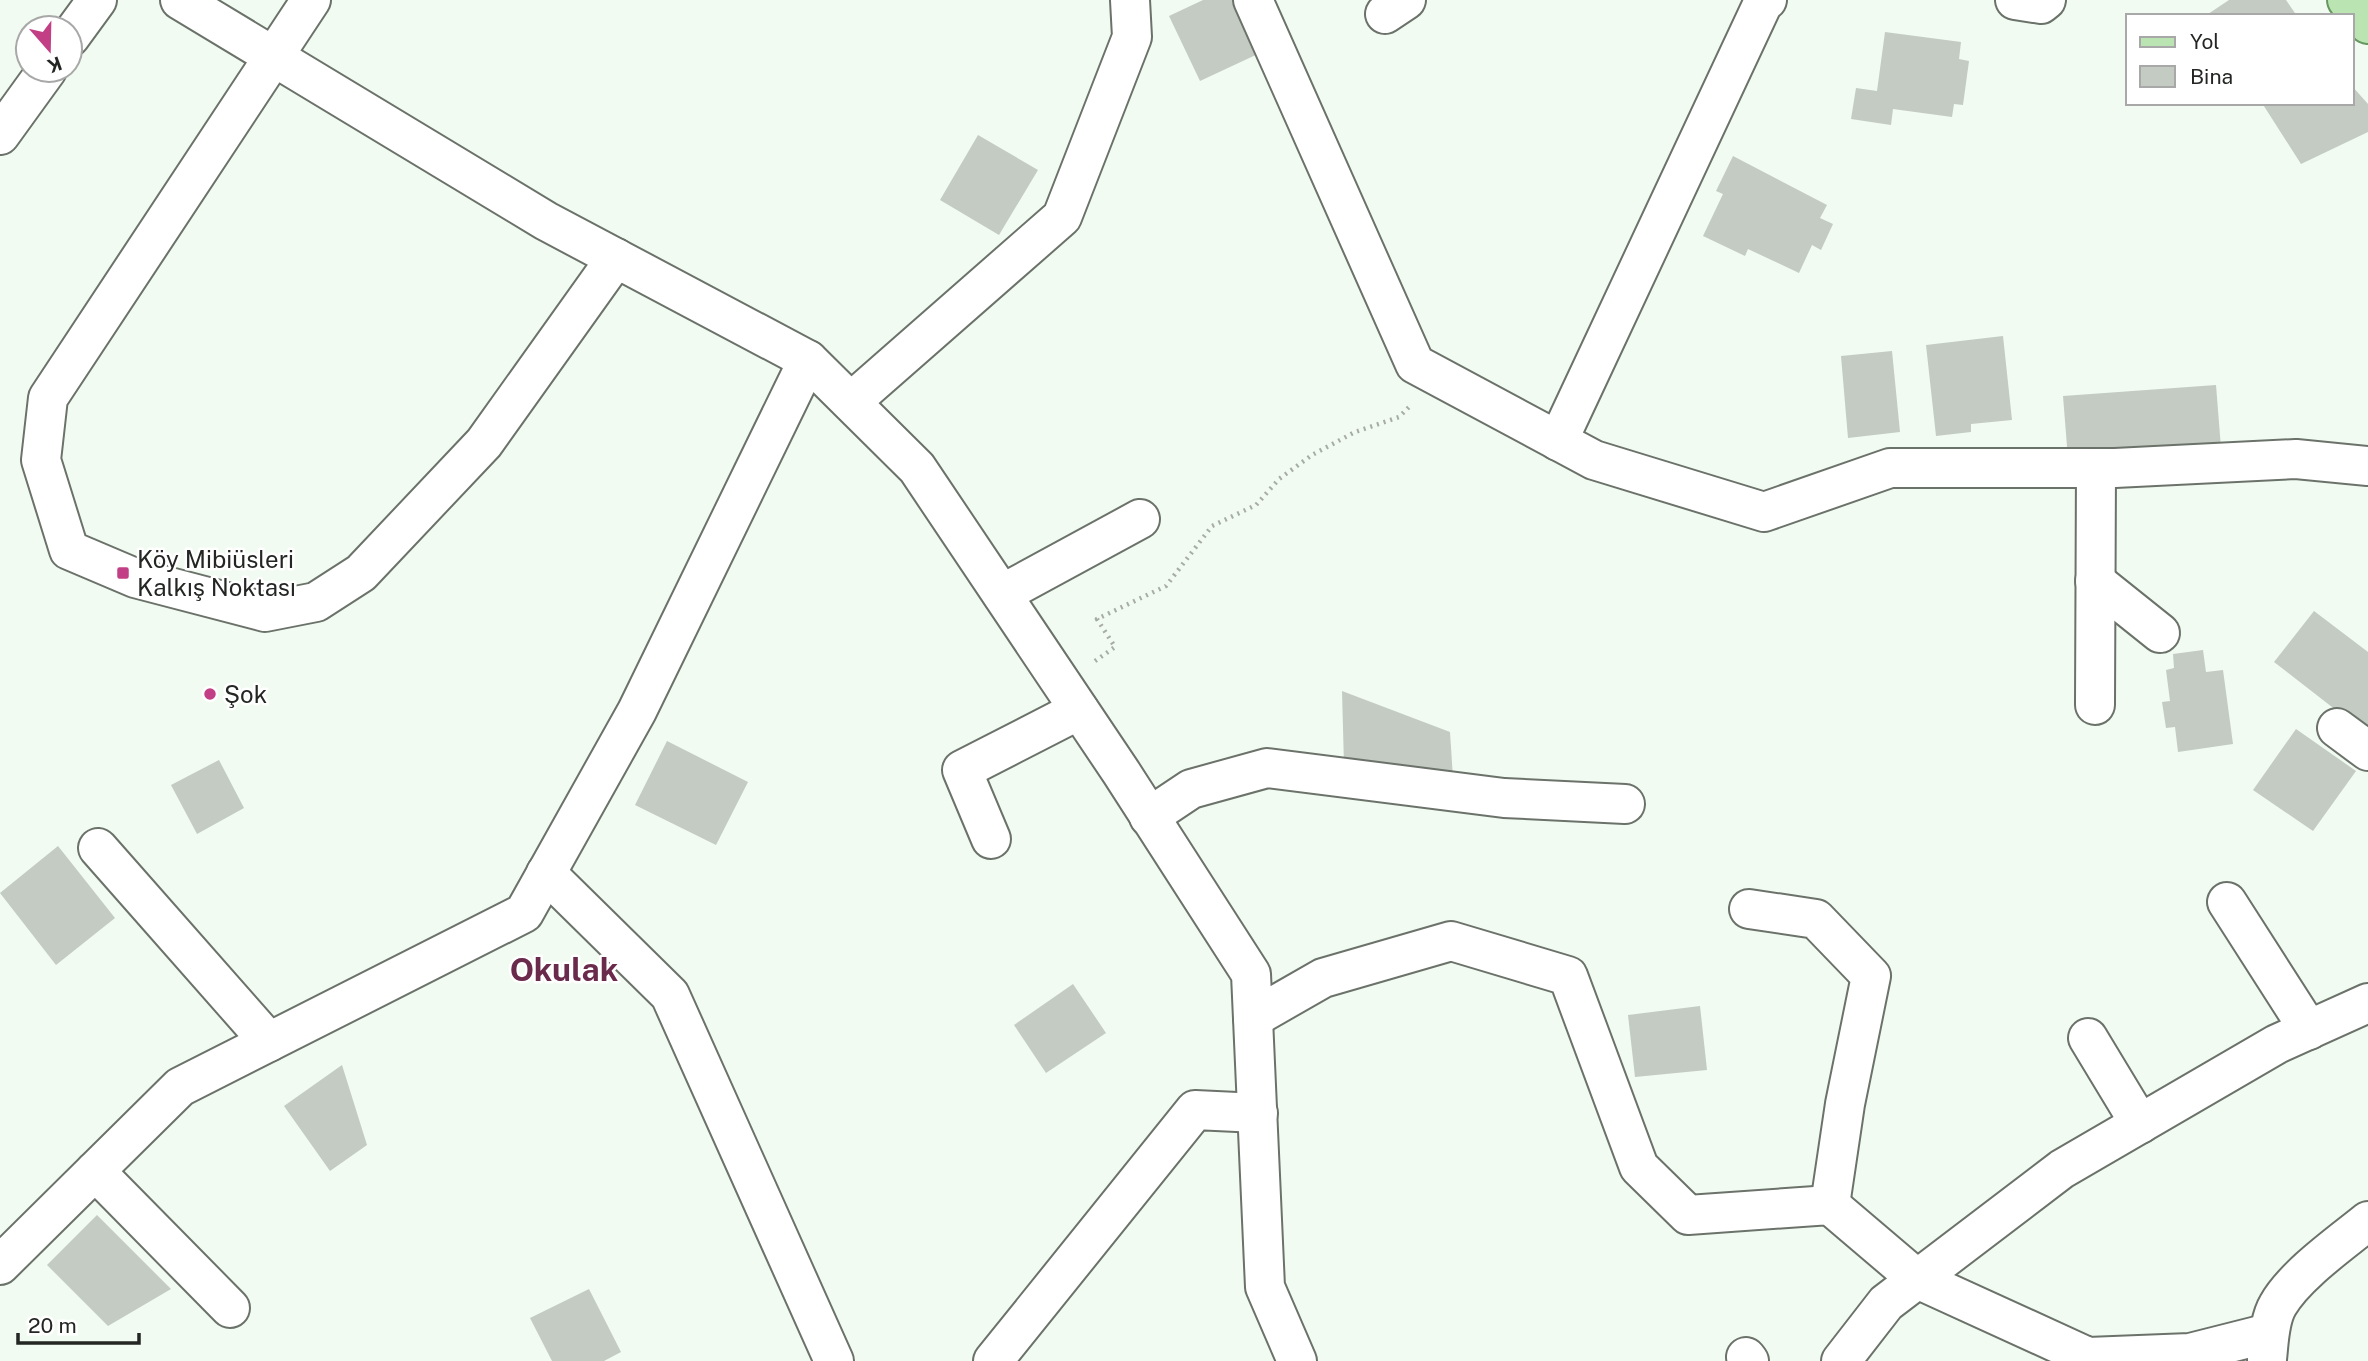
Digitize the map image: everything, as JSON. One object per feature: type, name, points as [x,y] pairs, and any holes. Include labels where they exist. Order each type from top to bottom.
[{"type":"main road","points":[[2347,0],[2368,24]]},
{"type":"street","points":[[84,18],[97,0]]},
{"type":"street","points":[[180,0],[546,221],[808,360],[918,468],[1251,974],[1265,1287],[1297,1361]]},
{"type":"street","points":[[311,0],[48,398],[41,460],[69,550],[135,578],[265,612],[316,602],[361,573],[484,443],[616,258]]},
{"type":"street","points":[[851,402],[1062,217],[1132,37],[1129,0]]},
{"type":"street","points":[[1253,0],[1415,365],[1594,460],[1764,512],[1890,468],[2096,469],[2297,459],[2368,466]]},
{"type":"street","points":[[2015,0],[2041,4],[2046,0]]},
{"type":"street","points":[[1558,441],[1763,1]]},
{"type":"street","points":[[0,135],[37,84]]},
{"type":"street","points":[[0,1265],[180,1087],[524,913],[637,711],[808,360]]},
{"type":"street","points":[[2095,705],[2096,469]]},
{"type":"street","points":[[1002,594],[1140,519]]},
{"type":"street","points":[[2095,581],[2160,633]]},
{"type":"street","points":[[991,839],[962,770],[1070,697]]},
{"type":"street","points":[[2337,727],[2368,751]]},
{"type":"street","points":[[1149,817],[1191,789],[1267,768],[1504,798],[1625,804]]},
{"type":"street","points":[[99,848],[269,1042]]},
{"type":"street","points":[[546,873],[670,995],[834,1361]]},
{"type":"street","points":[[2227,902],[2309,1030]]},
{"type":"street","points":[[1749,909],[1815,919],[1871,976],[1845,1104],[1830,1205]]},
{"type":"street","points":[[1253,1018],[1323,978],[1451,941],[1569,976],[1639,1167],[1688,1214],[1830,1205],[1917,1279],[2088,1357],[2268,1347],[2278,1305],[2300,1280],[2368,1221]]},
{"type":"street","points":[[1841,1361],[1886,1303],[2062,1168],[2277,1044],[2368,1003]]},
{"type":"street","points":[[2088,1038],[2140,1124]]},
{"type":"street","points":[[993,1361],[1195,1110],[1258,1112]]},
{"type":"street","points":[[95,1171],[230,1308]]},
{"type":"path","points":[[1070,697],[1115,647],[1097,619],[1166,586],[1212,526],[1256,505],[1279,479],[1312,455],[1355,432],[1399,416],[1439,377]]},
{"type":"building","points":[[1203,0],[1235,0],[1260,53],[1200,81],[1169,16]]},
{"type":"building","points":[[2229,0],[2286,0],[2296,14],[2208,14]]},
{"type":"building","points":[[1885,32],[1961,42],[1959,59],[1969,61],[1963,105],[1954,104],[1952,117],[1893,109],[1891,125],[1851,119],[1856,88],[1877,91]]},
{"type":"building","points":[[2354,88],[2368,104],[2368,132],[2301,164],[2263,105],[2354,105]]},
{"type":"building","points":[[978,135],[1038,170],[999,235],[940,200]]},
{"type":"building","points":[[1733,156],[1827,205],[1820,218],[1833,224],[1821,250],[1812,245],[1799,273],[1748,249],[1745,256],[1703,236],[1723,194],[1716,191]]},
{"type":"building","points":[[2003,336],[2012,420],[1971,424],[1971,432],[1936,436],[1926,345]]},
{"type":"building","points":[[1892,351],[1900,432],[1848,438],[1841,356]]},
{"type":"building","points":[[2216,385],[2221,448],[2068,459],[2063,396]]},
{"type":"building","points":[[2314,611],[2368,652],[2368,735],[2274,662]]},
{"type":"building","points":[[2203,650],[2206,672],[2223,670],[2233,744],[2178,752],[2175,727],[2166,728],[2162,702],[2170,701],[2166,670],[2174,668],[2173,654]]},
{"type":"building","points":[[1342,691],[1450,732],[1453,778],[1344,765]]},
{"type":"building","points":[[2296,729],[2356,771],[2313,831],[2253,790]]},
{"type":"building","points":[[667,741],[748,782],[716,845],[635,805]]},
{"type":"building","points":[[219,760],[244,808],[197,834],[171,785]]},
{"type":"building","points":[[58,846],[115,918],[56,965],[0,893]]},
{"type":"building","points":[[1073,984],[1106,1033],[1046,1073],[1014,1025]]},
{"type":"building","points":[[1700,1006],[1707,1070],[1635,1077],[1628,1015]]},
{"type":"building","points":[[342,1065],[367,1145],[330,1171],[284,1106]]},
{"type":"building","points":[[97,1215],[171,1289],[108,1326],[47,1265]]},
{"type":"building","points":[[589,1289],[621,1352],[604,1361],[552,1361],[530,1318]]},
{"type":"place","name":"Köy Mibiüsleri Kalkış Noktası","points":[[123,573]]},
{"type":"place","name":"Şok","points":[[210,694]]},
{"type":"district","name":"Okulak","points":[[564,969]]}]
